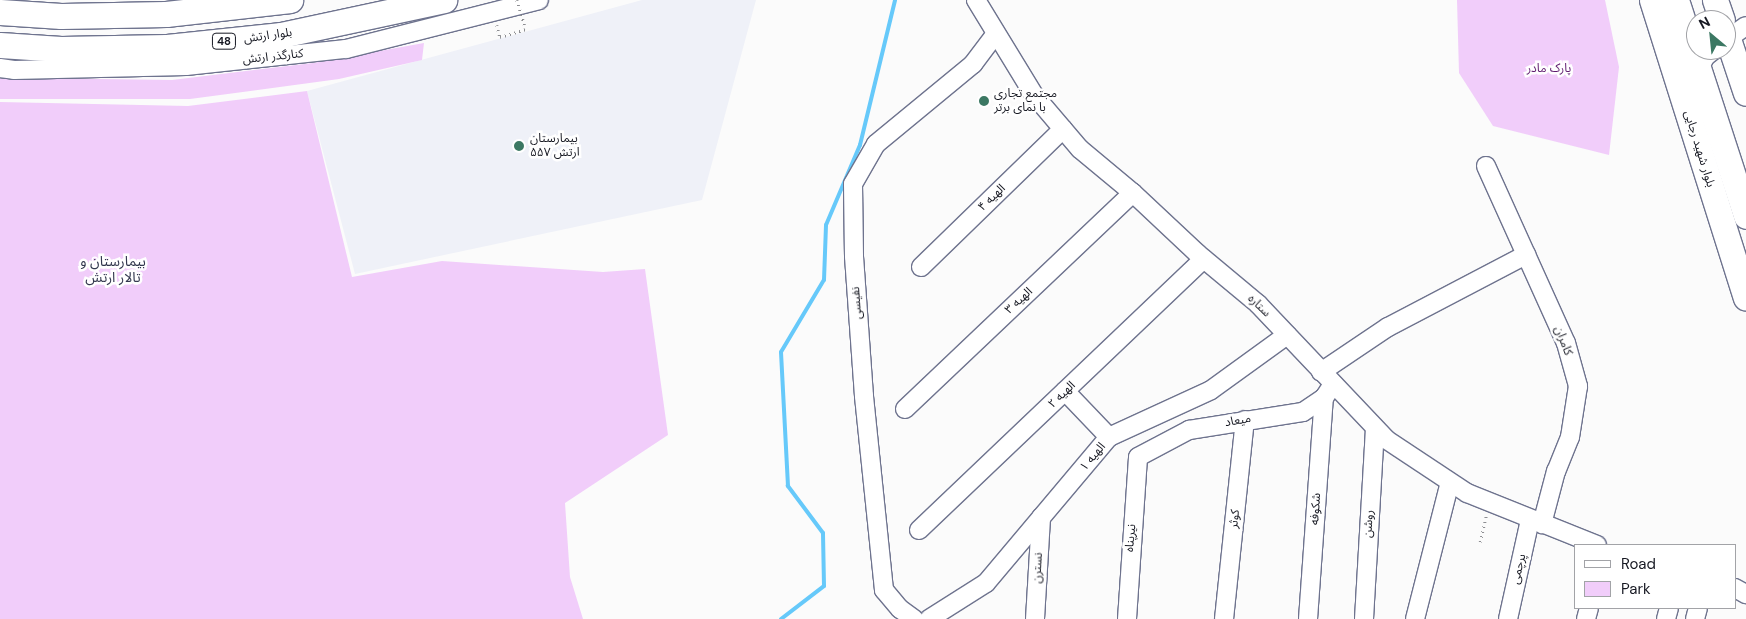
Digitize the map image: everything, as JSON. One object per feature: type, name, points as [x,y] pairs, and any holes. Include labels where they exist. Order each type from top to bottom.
[{"type":"highway","points":[[0,12],[92,8],[166,14],[212,4],[290,0]]},
{"type":"highway","name":"بلوار ارتش","points":[[0,45],[61,49],[168,47],[270,36],[444,0]]},
{"type":"highway","points":[[1638,0],[1672,60]]},
{"type":"highway","name":"بلوار شهید رجایی","points":[[1652,0],[1746,298]]},
{"type":"highway","name":"بلوار شهید رجایی","points":[[1676,0],[1686,28]]},
{"type":"highway","points":[[1681,0],[1686,28]]},
{"type":"highway","name":"بلوار شهید رجایی","points":[[1695,60],[1746,216]]},
{"type":"highway","points":[[1735,60],[1746,94]]},
{"type":"street","name":"کنارگذر ارتش","points":[[0,68],[14,70],[186,66],[339,50],[539,0]]},
{"type":"street","name":"ستاره","points":[[976,0],[1034,95],[1080,149],[1133,193],[1204,259],[1258,304],[1321,372],[1329,391],[1387,440],[1467,493],[1594,544]]},
{"type":"street","name":"نفیسی","points":[[914,619],[900,609],[884,590],[864,396],[854,256],[853,184],[876,144],[974,64],[996,34]]},
{"type":"street","points":[[270,36],[339,50]]},
{"type":"street","points":[[1698,71],[1704,60]]},
{"type":"street","name":"الهیه ۴","points":[[921,268],[1062,129]]},
{"type":"street","name":"کامران","points":[[1486,166],[1566,343],[1578,386],[1570,437],[1536,522]]},
{"type":"street","name":"الهیه ۳","points":[[904,409],[1133,193]]},
{"type":"street","points":[[1321,372],[1388,327],[1526,255]]},
{"type":"street","name":"الهیه ۲","points":[[919,530],[1204,259]]},
{"type":"street","name":"الهیه ۱","points":[[929,619],[955,610],[986,582],[1109,437],[1211,390],[1287,335]]},
{"type":"street","points":[[1065,391],[1109,437]]},
{"type":"street","name":"میعاد","points":[[1138,457],[1190,430],[1304,412],[1329,391]]},
{"type":"street","name":"شکوفه","points":[[1308,619],[1329,391]]},
{"type":"street","name":"کوثر","points":[[1224,619],[1245,420]]},
{"type":"street","name":"روشن","points":[[1364,619],[1375,428]]},
{"type":"street","name":"نیرپناه","points":[[1127,619],[1138,457]]},
{"type":"street","points":[[1415,619],[1450,482]]},
{"type":"street","name":"نسترن","points":[[1036,619],[1041,517]]},
{"type":"street","name":"پرچمی","points":[[1508,619],[1536,522]]},
{"type":"path","points":[[500,36],[526,28],[517,0]]},
{"type":"path","points":[[1480,542],[1490,503]]},
{"type":"shaded area","name":"بیمارستان ۵۵۷ ارتش","points":[[642,0],[756,0],[702,200],[355,274],[307,91]]},
{"type":"green space","name":"پارک مادر","points":[[1457,0],[1605,0],[1619,67],[1609,155],[1493,126],[1459,73]]},
{"type":"green space","points":[[424,43],[422,60],[339,79],[190,99],[0,99],[0,75],[24,78],[172,80],[313,63]]},
{"type":"green space","points":[[307,91],[352,277],[442,261],[603,272],[645,269],[668,435],[565,503],[570,577],[583,619],[0,619],[0,102],[188,106]]},
{"type":"waterway","points":[[781,619],[824,586],[823,533],[788,486],[781,352],[824,280],[826,225],[860,145],[895,0]]},
{"type":"place","name":"مجتمع تجاری با نمای برتر","points":[[984,101]]},
{"type":"place","name":"بیمارستان ۵۵۷ ارتش","points":[[519,146]]},
{"type":"district","name":"بیمارستان و تالار ارتش","points":[[113,270]]}]
